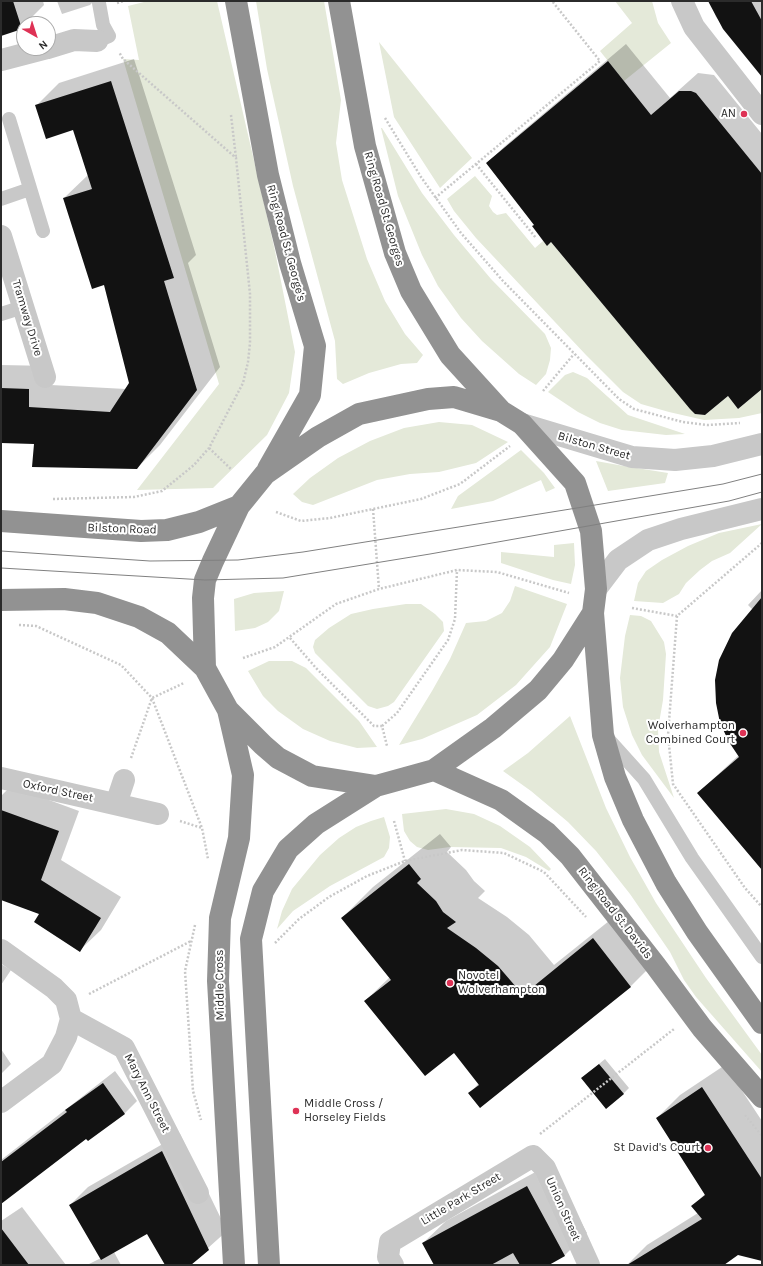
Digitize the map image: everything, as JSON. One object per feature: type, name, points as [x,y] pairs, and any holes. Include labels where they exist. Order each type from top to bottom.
[{"type":"highway","name":"Ring Road St. George's","points":[[236,1],[268,175],[290,263],[315,346],[310,395],[265,474]]},
{"type":"highway","name":"Ring Road St. Georges","points":[[339,1],[365,146],[395,253],[411,291],[450,355],[501,411]]},
{"type":"highway","points":[[206,668],[203,598],[205,580],[239,506],[265,474],[318,437],[360,414],[428,399],[454,398],[501,411],[522,424],[575,483],[591,531],[596,589],[594,613],[603,735],[615,777],[633,820],[666,883],[697,932],[762,1023]]},
{"type":"highway","name":"Bilston Road","points":[[1,521],[142,531],[167,530],[199,522],[239,506]]},
{"type":"highway","points":[[1,586],[19,588],[64,599],[98,603],[139,617],[168,633],[206,668],[228,710],[278,758],[312,776],[376,786]]},
{"type":"highway","points":[[1,600],[64,599]]},
{"type":"highway","points":[[269,1265],[252,939],[263,891],[288,849],[316,824],[376,786],[434,770],[493,728],[538,690],[563,660],[594,613]]},
{"type":"highway","name":"Middle Cross","points":[[228,710],[243,775],[239,838],[220,918],[218,981],[234,1265]]},
{"type":"highway","name":"Ring Road St. Davids","points":[[434,770],[501,800],[547,833],[570,856],[656,966],[702,1028],[762,1097]]},
{"type":"street","points":[[682,1],[694,27],[762,114]]},
{"type":"street","points":[[56,45],[74,40],[97,41]]},
{"type":"street","points":[[1,60],[16,56]]},
{"type":"street","name":"Tramway Drive","points":[[1,236],[45,377]]},
{"type":"street","name":"Bilston Street","points":[[522,424],[632,457],[674,460],[706,457],[762,444]]},
{"type":"street","points":[[596,589],[618,560],[648,540],[681,529],[762,509]]},
{"type":"street","name":"Oxford Street","points":[[1,778],[158,814]]},
{"type":"street","points":[[116,804],[124,780]]},
{"type":"street","points":[[1,950],[54,988],[66,1000],[69,1012],[66,1037],[52,1064],[1,1102]]},
{"type":"street","name":"Mary Ann Street","points":[[69,1012],[124,1048],[198,1193]]},
{"type":"street","name":"Little Park Street","points":[[393,1265],[388,1257],[390,1242],[533,1156]]},
{"type":"street","name":"Union Street","points":[[533,1156],[545,1168],[589,1265]]},
{"type":"lane","points":[[97,41],[109,36],[103,25],[99,3]]},
{"type":"lane","points":[[9,119],[43,231]]},
{"type":"lane","points":[[1,199],[30,189]]},
{"type":"lane","points":[[1,314],[23,307]]},
{"type":"lane","points":[[603,735],[644,779],[692,858],[762,957]]},
{"type":"path","points":[[436,198],[600,61],[552,1]]},
{"type":"path","points":[[48,500],[134,497],[162,491],[194,465],[209,448],[243,383],[250,343],[250,294],[236,158],[123,59]]},
{"type":"path","points":[[383,114],[436,198],[461,233],[503,281],[619,399],[634,409],[659,416],[707,425],[744,423]]},
{"type":"path","points":[[476,164],[536,238]]},
{"type":"path","points":[[543,391],[574,354]]},
{"type":"path","points":[[276,512],[301,521],[330,518],[421,499],[460,484],[512,444]]},
{"type":"path","points":[[209,448],[232,470]]},
{"type":"path","points":[[373,509],[379,589]]},
{"type":"path","points":[[762,543],[677,616],[668,735],[673,784],[745,888],[762,907]]},
{"type":"path","points":[[290,638],[316,668],[374,726],[382,726],[397,713],[448,640],[455,619],[457,570]]},
{"type":"path","points":[[243,658],[275,647],[290,638],[336,604],[379,589],[457,570],[496,572],[569,593]]},
{"type":"path","points":[[632,608],[677,616]]},
{"type":"path","points":[[36,626],[121,665],[152,698],[202,828],[208,858]]},
{"type":"path","points":[[124,780],[152,698],[184,683]]},
{"type":"path","points":[[382,726],[386,746]]},
{"type":"path","points":[[394,821],[405,861]]},
{"type":"path","points":[[274,944],[299,919],[329,897],[367,876],[405,861],[462,850],[504,853],[544,872],[588,919]]},
{"type":"path","points":[[69,1012],[191,941]]},
{"type":"path","points":[[669,1023],[679,1035]]},
{"type":"path","points":[[533,1156],[533,1139],[674,1029]]},
{"type":"path","points":[[742,1112],[762,1136]]},
{"type":"green space","points":[[148,1],[217,1],[275,251],[295,352],[289,393],[267,435],[213,488],[137,490],[219,384],[123,59],[139,60],[128,6]]},
{"type":"green space","points":[[256,1],[324,1],[341,100],[336,143],[342,180],[367,259],[385,301],[405,334],[423,355],[417,363],[401,364],[369,373],[343,384],[337,379],[335,341],[293,186],[267,69]]},
{"type":"green space","points":[[615,1],[652,1],[658,23],[671,43],[624,81],[600,51],[632,23]]},
{"type":"green space","points":[[379,42],[472,158],[440,188],[394,117]]},
{"type":"green space","points":[[381,128],[422,193],[454,235],[491,279],[545,334],[551,348],[550,360],[546,374],[536,385],[519,374],[482,341],[461,318],[438,286],[422,255],[398,196]]},
{"type":"green space","points":[[475,176],[492,196],[489,206],[493,212],[497,215],[506,213],[535,248],[543,241],[547,245],[551,242],[695,414],[705,415],[728,396],[738,409],[762,389],[762,413],[739,418],[704,420],[641,404],[623,392],[586,355],[476,238],[454,211],[447,199]]},
{"type":"green space","points":[[573,372],[587,378],[628,415],[685,434],[666,435],[622,430],[600,423],[578,412],[548,392],[565,375]]},
{"type":"green space","points":[[439,422],[472,425],[508,442],[476,463],[439,472],[410,474],[377,480],[313,505],[302,502],[293,494],[310,478],[338,458],[370,441],[404,428]]},
{"type":"green space","points":[[521,450],[544,473],[555,488],[546,492],[541,480],[493,501],[451,509],[458,496]]},
{"type":"green space","points":[[596,461],[668,473],[665,483],[608,491]]},
{"type":"green space","points":[[762,524],[730,553],[712,561],[700,570],[686,583],[679,594],[663,603],[634,601],[638,583],[646,571],[662,560],[688,546],[719,533]]},
{"type":"green space","points":[[574,543],[575,565],[571,584],[553,580],[501,563],[501,552],[554,557],[554,545]]},
{"type":"green space","points":[[515,586],[567,604],[550,647],[516,685],[477,715],[422,739],[399,745],[450,659],[466,623],[486,621],[502,613],[510,601]]},
{"type":"green space","points":[[284,591],[279,611],[268,622],[255,628],[235,631],[234,599],[254,593]]},
{"type":"green space","points":[[406,604],[421,604],[443,622],[444,631],[394,702],[388,706],[377,709],[368,706],[315,653],[313,647],[315,640],[329,628],[351,614]]},
{"type":"green space","points":[[630,615],[641,616],[651,621],[664,642],[666,654],[663,700],[658,729],[659,752],[674,798],[642,755],[632,735],[623,707],[620,678],[625,636]]},
{"type":"green space","points":[[269,661],[292,661],[306,668],[359,721],[377,747],[357,748],[330,741],[303,729],[278,711],[263,696],[248,671]]},
{"type":"green space","points":[[570,716],[606,808],[630,857],[656,903],[706,978],[762,1055],[762,1072],[696,997],[684,980],[670,952],[630,894],[596,851],[568,822],[531,791],[503,771],[528,753]]},
{"type":"green space","points":[[446,809],[474,814],[500,826],[530,847],[551,869],[549,871],[526,857],[501,848],[450,847],[428,850],[417,847],[410,841],[404,831],[402,814]]},
{"type":"green space","points":[[384,817],[390,837],[389,848],[384,857],[330,886],[293,911],[277,929],[282,911],[292,889],[320,855],[339,838],[356,827]]},
{"type":"building","points":[[1,1],[13,1],[18,16],[16,16],[16,31],[1,36]]},
{"type":"building","points":[[708,1],[751,1],[762,21],[762,77],[723,29]]},
{"type":"building","points":[[608,61],[651,115],[679,91],[691,91],[696,93],[762,174],[762,389],[738,409],[728,396],[705,415],[695,414],[551,242],[547,246],[532,226],[534,225],[486,163]]},
{"type":"building","points":[[111,81],[174,278],[164,281],[197,390],[137,469],[32,467],[34,444],[1,443],[1,388],[29,389],[29,407],[110,412],[129,383],[104,285],[92,289],[63,198],[92,189],[73,130],[46,139],[35,105]]},
{"type":"building","name":"Wolverhampton Combined Court","points":[[762,597],[762,870],[697,793],[739,757],[729,742],[720,723],[716,703],[715,680],[719,660],[732,633]]},
{"type":"building","points":[[1,810],[59,831],[41,880],[101,918],[80,952],[34,922],[39,914],[1,900]]},
{"type":"building","name":"Novotel Wolverhampton","points":[[409,864],[421,879],[417,883],[436,901],[443,912],[456,922],[447,928],[476,948],[498,966],[523,995],[593,938],[631,987],[480,1108],[468,1093],[479,1085],[454,1053],[425,1076],[364,1001],[391,980],[341,918]]},
{"type":"building","points":[[599,1064],[624,1094],[606,1109],[581,1078]]},
{"type":"building","points":[[103,1083],[125,1114],[88,1141],[86,1139],[1,1204],[1,1162],[67,1112],[65,1110]]},
{"type":"building","name":"St David's Court","points":[[702,1087],[762,1179],[762,1261],[738,1255],[724,1265],[627,1265],[702,1219],[691,1206],[705,1195],[656,1118]]},
{"type":"building","points":[[162,1151],[209,1250],[191,1265],[165,1265],[147,1234],[101,1260],[69,1205]]},
{"type":"building","points":[[527,1186],[565,1256],[549,1265],[520,1265],[513,1253],[491,1265],[434,1265],[422,1243]]},
{"type":"building","points":[[1,1228],[29,1265],[1,1265]]},
{"type":"tram line","points":[[1,551],[150,561],[238,560],[303,552],[583,507],[723,484],[762,474]]},
{"type":"tram line","points":[[1,568],[205,580],[283,578],[430,554],[729,501],[762,492]]},
{"type":"place","name":"AN","points":[[744,114]]},
{"type":"place","name":"Wolverhampton Combined Court","points":[[743,733]]},
{"type":"place","name":"Novotel Wolverhampton","points":[[450,983]]},
{"type":"place","name":"Middle Cross / Horseley Fields","points":[[296,1111]]},
{"type":"place","name":"St David's Court","points":[[708,1148]]}]
